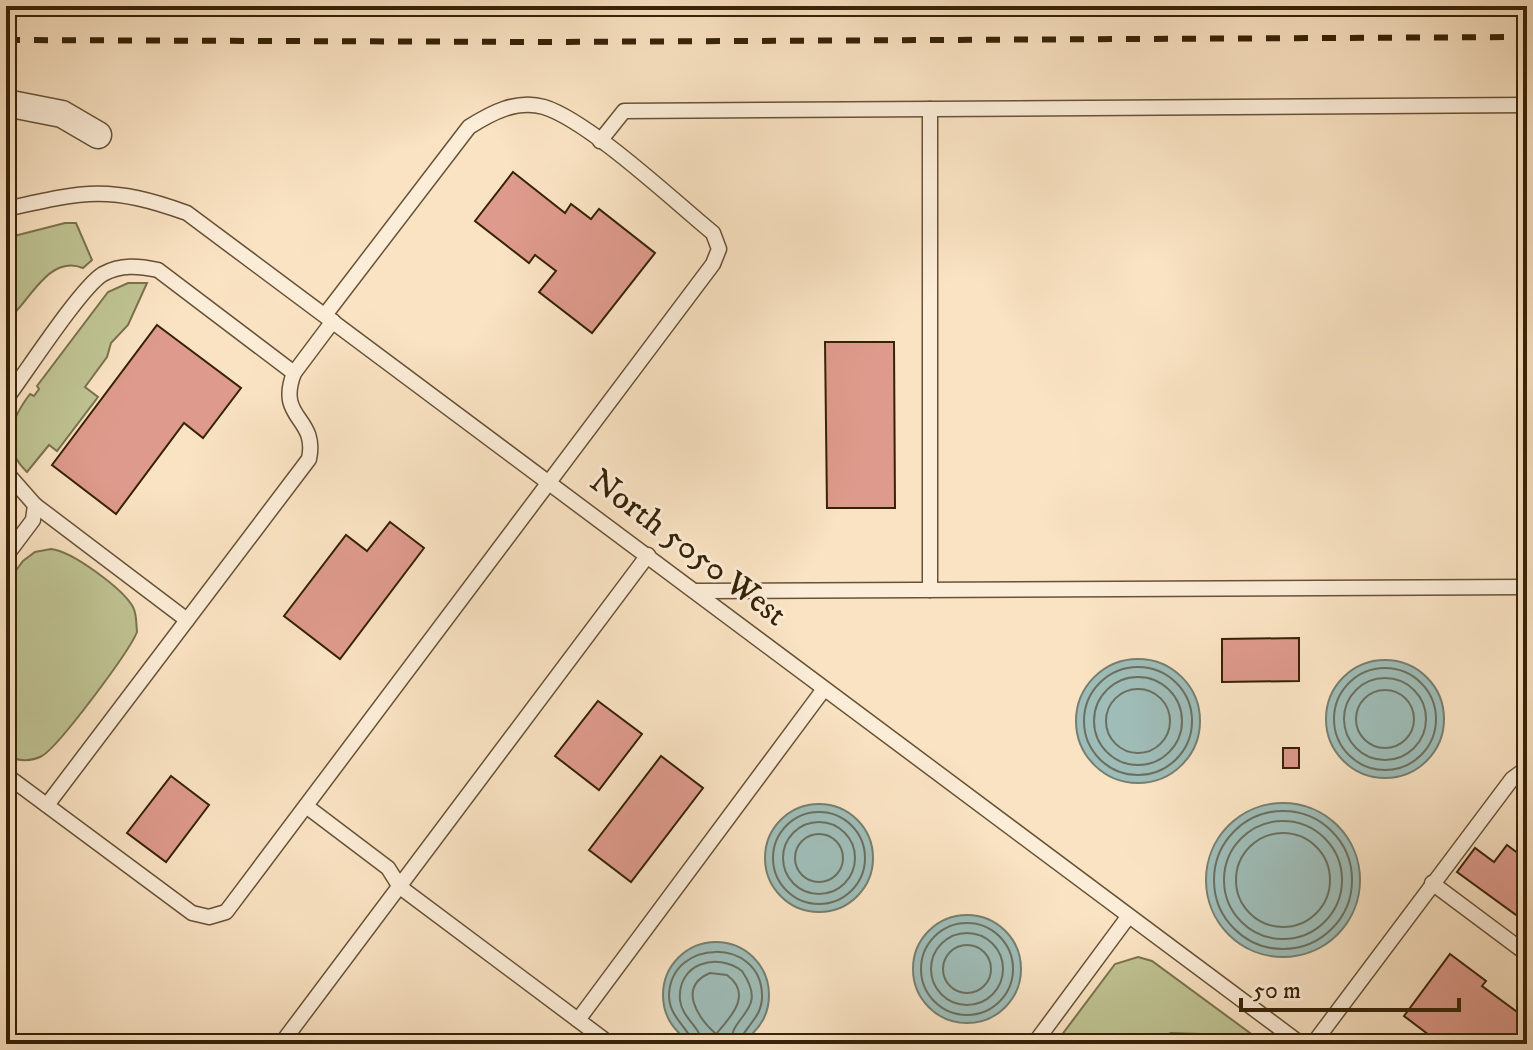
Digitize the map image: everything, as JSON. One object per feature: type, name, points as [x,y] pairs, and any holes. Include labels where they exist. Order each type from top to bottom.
[{"type":"street","points":[[6,103],[62,114],[98,135]]},
{"type":"lane","points":[[600,141],[624,111],[1527,105]]},
{"type":"lane","points":[[6,775],[192,913],[209,917],[226,912],[713,264],[719,249],[713,233],[600,141],[544,107],[519,106],[493,112],[469,127],[329,318],[294,373],[288,390],[288,405],[304,424],[313,442],[309,459],[47,805]]},
{"type":"lane","points":[[930,109],[930,590]]},
{"type":"lane","name":"North 5050 West","points":[[6,209],[63,196],[104,191],[142,197],[187,213],[551,481],[824,689],[1301,1044]]},
{"type":"lane","points":[[6,399],[92,284],[103,275],[137,265],[158,270],[294,373]]},
{"type":"lane","points":[[6,472],[35,505],[187,620]]},
{"type":"lane","points":[[6,556],[33,520],[35,505]]},
{"type":"lane","points":[[281,1044],[648,555]]},
{"type":"lane","points":[[696,591],[1527,587]]},
{"type":"lane","points":[[578,1020],[824,689]]},
{"type":"lane","points":[[1313,1044],[1512,779],[1527,768]]},
{"type":"lane","points":[[306,806],[388,868],[400,887],[610,1044]]},
{"type":"lane","points":[[1432,883],[1527,954]]},
{"type":"lane","points":[[1034,1044],[1128,917]]},
{"type":"green space","points":[[76,223],[92,260],[83,268],[58,268],[6,320],[6,238]]},
{"type":"green space","points":[[128,283],[147,283],[128,325],[111,343],[107,357],[85,387],[98,397],[57,451],[49,445],[27,472],[19,463],[11,443],[13,424],[23,404],[30,394],[34,396],[39,389],[37,386],[108,292]]},
{"type":"green space","points":[[51,549],[84,563],[119,591],[133,607],[137,632],[93,698],[51,749],[37,758],[19,760],[6,755],[6,584],[23,561],[35,552]]},
{"type":"green space","points":[[1138,957],[1152,961],[1265,1044],[1227,1044],[1200,1034],[1171,1033],[1140,1044],[1055,1044],[1115,964]]},
{"type":"water","points":[[1138,659],[1162,663],[1182,677],[1196,697],[1200,721],[1196,745],[1182,765],[1162,779],[1138,783],[1114,779],[1094,765],[1080,745],[1076,721],[1080,697],[1094,677],[1114,663]]},
{"type":"water","points":[[1385,660],[1408,664],[1427,677],[1440,696],[1444,719],[1440,742],[1427,761],[1408,774],[1385,778],[1362,774],[1343,761],[1330,742],[1326,719],[1330,696],[1343,677],[1362,664]]},
{"type":"water","points":[[1283,803],[1313,808],[1338,825],[1355,850],[1360,880],[1355,910],[1338,935],[1313,952],[1283,957],[1253,952],[1228,935],[1211,910],[1206,880],[1211,850],[1228,825],[1253,808]]},
{"type":"water","points":[[819,804],[840,808],[857,820],[869,837],[873,858],[869,879],[857,896],[840,908],[819,912],[798,908],[781,896],[769,879],[765,858],[769,837],[781,820],[798,808]]},
{"type":"water","points":[[967,915],[988,919],[1005,931],[1017,948],[1021,969],[1017,990],[1005,1007],[988,1019],[967,1023],[946,1019],[929,1007],[917,990],[913,969],[917,948],[929,931],[946,919]]},
{"type":"water","points":[[716,942],[736,946],[754,957],[765,975],[769,995],[765,1015],[754,1033],[736,1044],[716,1048],[696,1044],[678,1033],[667,1015],[663,995],[667,975],[678,957],[696,946]]},
{"type":"building","points":[[513,172],[565,213],[571,204],[591,219],[599,209],[655,253],[592,333],[539,292],[556,271],[535,255],[529,263],[475,221]]},
{"type":"building","points":[[157,325],[241,388],[203,438],[184,423],[116,514],[52,465]]},
{"type":"building","points":[[825,342],[894,342],[895,508],[827,508]]},
{"type":"building","points":[[390,522],[424,548],[340,659],[284,616],[346,535],[367,551]]},
{"type":"building","points":[[1299,638],[1299,681],[1222,682],[1222,639]]},
{"type":"building","points":[[598,701],[642,734],[599,790],[555,756]]},
{"type":"building","points":[[1283,748],[1299,748],[1299,768],[1283,768]]},
{"type":"building","points":[[661,756],[703,788],[631,882],[589,850]]},
{"type":"building","points":[[171,776],[209,805],[166,862],[127,833]]},
{"type":"building","points":[[1507,845],[1527,860],[1527,923],[1457,872],[1475,848],[1494,862]]},
{"type":"building","points":[[1450,954],[1486,981],[1482,986],[1524,1017],[1527,1013],[1527,1044],[1441,1044],[1404,1016]]},
{"type":"railway","points":[[6,7],[611,9],[1114,6]]},
{"type":"railway","points":[[6,40],[542,42],[1527,37]]}]
